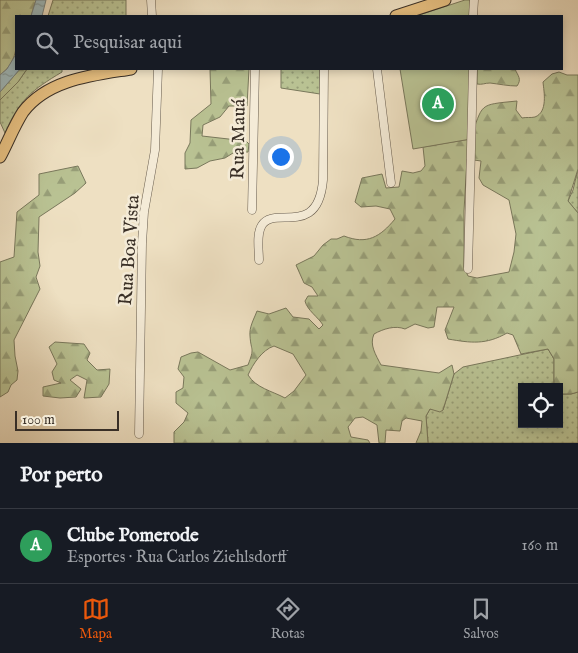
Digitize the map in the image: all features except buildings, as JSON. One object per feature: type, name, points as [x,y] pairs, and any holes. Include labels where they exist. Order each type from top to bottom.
[{"type":"main road","points":[[398,15],[430,2],[445,0]]},
{"type":"main road","points":[[0,157],[18,121],[30,104],[40,96],[70,81],[126,70]]},
{"type":"street","points":[[151,0],[152,15]]},
{"type":"street","points":[[473,15],[474,0]]},
{"type":"street","name":"Rua Boa Vista","points":[[139,434],[142,236],[144,212],[155,150],[158,70]]},
{"type":"street","name":"Rua Mauá","points":[[252,210],[255,70]]},
{"type":"street","points":[[259,260],[259,232],[264,222],[273,219],[295,218],[309,213],[320,196],[323,180],[324,70]]},
{"type":"street","points":[[377,70],[391,182]]},
{"type":"street","points":[[468,269],[473,70]]},
{"type":"green space","points":[[0,0],[36,0],[31,15],[15,15],[15,52],[7,69],[0,75]]},
{"type":"green space","points":[[53,0],[126,0],[126,15],[48,15]]},
{"type":"green space","points":[[465,0],[470,0],[471,15],[419,15]]},
{"type":"green space","points":[[19,70],[26,70],[18,82],[0,100],[0,92]]},
{"type":"green space","points":[[26,70],[62,70],[62,72],[42,84],[21,104],[5,133],[0,122],[0,100],[18,82]]},
{"type":"green space","points":[[210,70],[249,70],[247,106],[229,106],[220,117],[203,125],[202,136],[246,141],[249,144],[248,152],[233,153],[225,158],[210,161],[197,168],[185,169],[185,153],[190,143],[191,120],[211,104]]},
{"type":"green space","points":[[281,70],[320,70],[320,94],[281,88]]},
{"type":"green space","points":[[400,70],[471,70],[471,139],[413,149]]},
{"type":"green space","points":[[477,70],[515,70],[519,78],[517,86],[490,83],[477,84]]},
{"type":"green space","points":[[559,72],[567,75],[578,75],[578,169],[568,201],[578,213],[578,392],[563,394],[563,383],[554,383],[554,359],[548,349],[521,354],[513,335],[507,333],[492,340],[478,342],[448,339],[445,330],[454,307],[437,307],[434,327],[428,328],[415,324],[405,329],[389,328],[374,334],[372,342],[381,365],[439,373],[452,365],[454,374],[443,410],[440,412],[430,409],[426,416],[428,443],[416,443],[421,431],[422,421],[406,418],[402,421],[400,431],[386,430],[385,443],[379,443],[377,425],[363,417],[355,418],[348,427],[351,437],[368,440],[370,443],[174,443],[174,432],[184,422],[188,413],[176,403],[176,392],[183,388],[184,377],[178,369],[181,357],[198,352],[230,370],[248,365],[252,352],[250,329],[257,311],[269,314],[286,308],[293,317],[309,319],[319,329],[323,325],[305,301],[308,296],[318,296],[312,287],[304,283],[296,265],[314,256],[331,239],[344,236],[360,240],[372,238],[384,231],[395,219],[390,209],[376,206],[361,207],[355,202],[362,178],[382,174],[386,188],[399,187],[402,171],[413,173],[421,171],[425,166],[423,147],[470,139],[480,112],[488,105],[517,101],[516,110],[522,118],[535,117],[542,111],[544,106],[543,82],[552,74]],"holes":[[[467,159],[481,161],[479,178],[483,185],[509,200],[516,234],[509,272],[477,278],[468,276],[464,267],[464,211]],[[274,346],[293,354],[306,375],[294,391],[285,398],[255,383],[248,375],[262,354]]]},
{"type":"green space","points":[[78,166],[86,183],[75,193],[39,217],[38,252],[40,266],[36,277],[40,289],[14,340],[18,371],[17,380],[11,385],[8,392],[0,397],[0,262],[14,257],[17,212],[39,195],[39,174]]},
{"type":"green space","points":[[578,169],[578,213],[568,201]]},
{"type":"green space","points":[[55,342],[84,344],[90,353],[87,360],[97,370],[110,369],[109,384],[101,397],[84,398],[87,380],[77,375],[70,380],[81,389],[76,397],[43,396],[43,387],[61,383],[54,380],[52,372],[57,364],[49,347]]},
{"type":"green space","points":[[548,349],[554,359],[554,383],[518,383],[518,428],[563,428],[563,394],[578,392],[578,443],[428,443],[426,416],[430,409],[443,410],[454,374],[463,367]]},
{"type":"water","points":[[36,0],[46,0],[42,15],[31,15]]},
{"type":"water","points":[[15,56],[15,70],[19,70],[0,92],[0,75],[7,69]]},
{"type":"place","name":"Clube Pomerode","points":[[438,104]]}]
